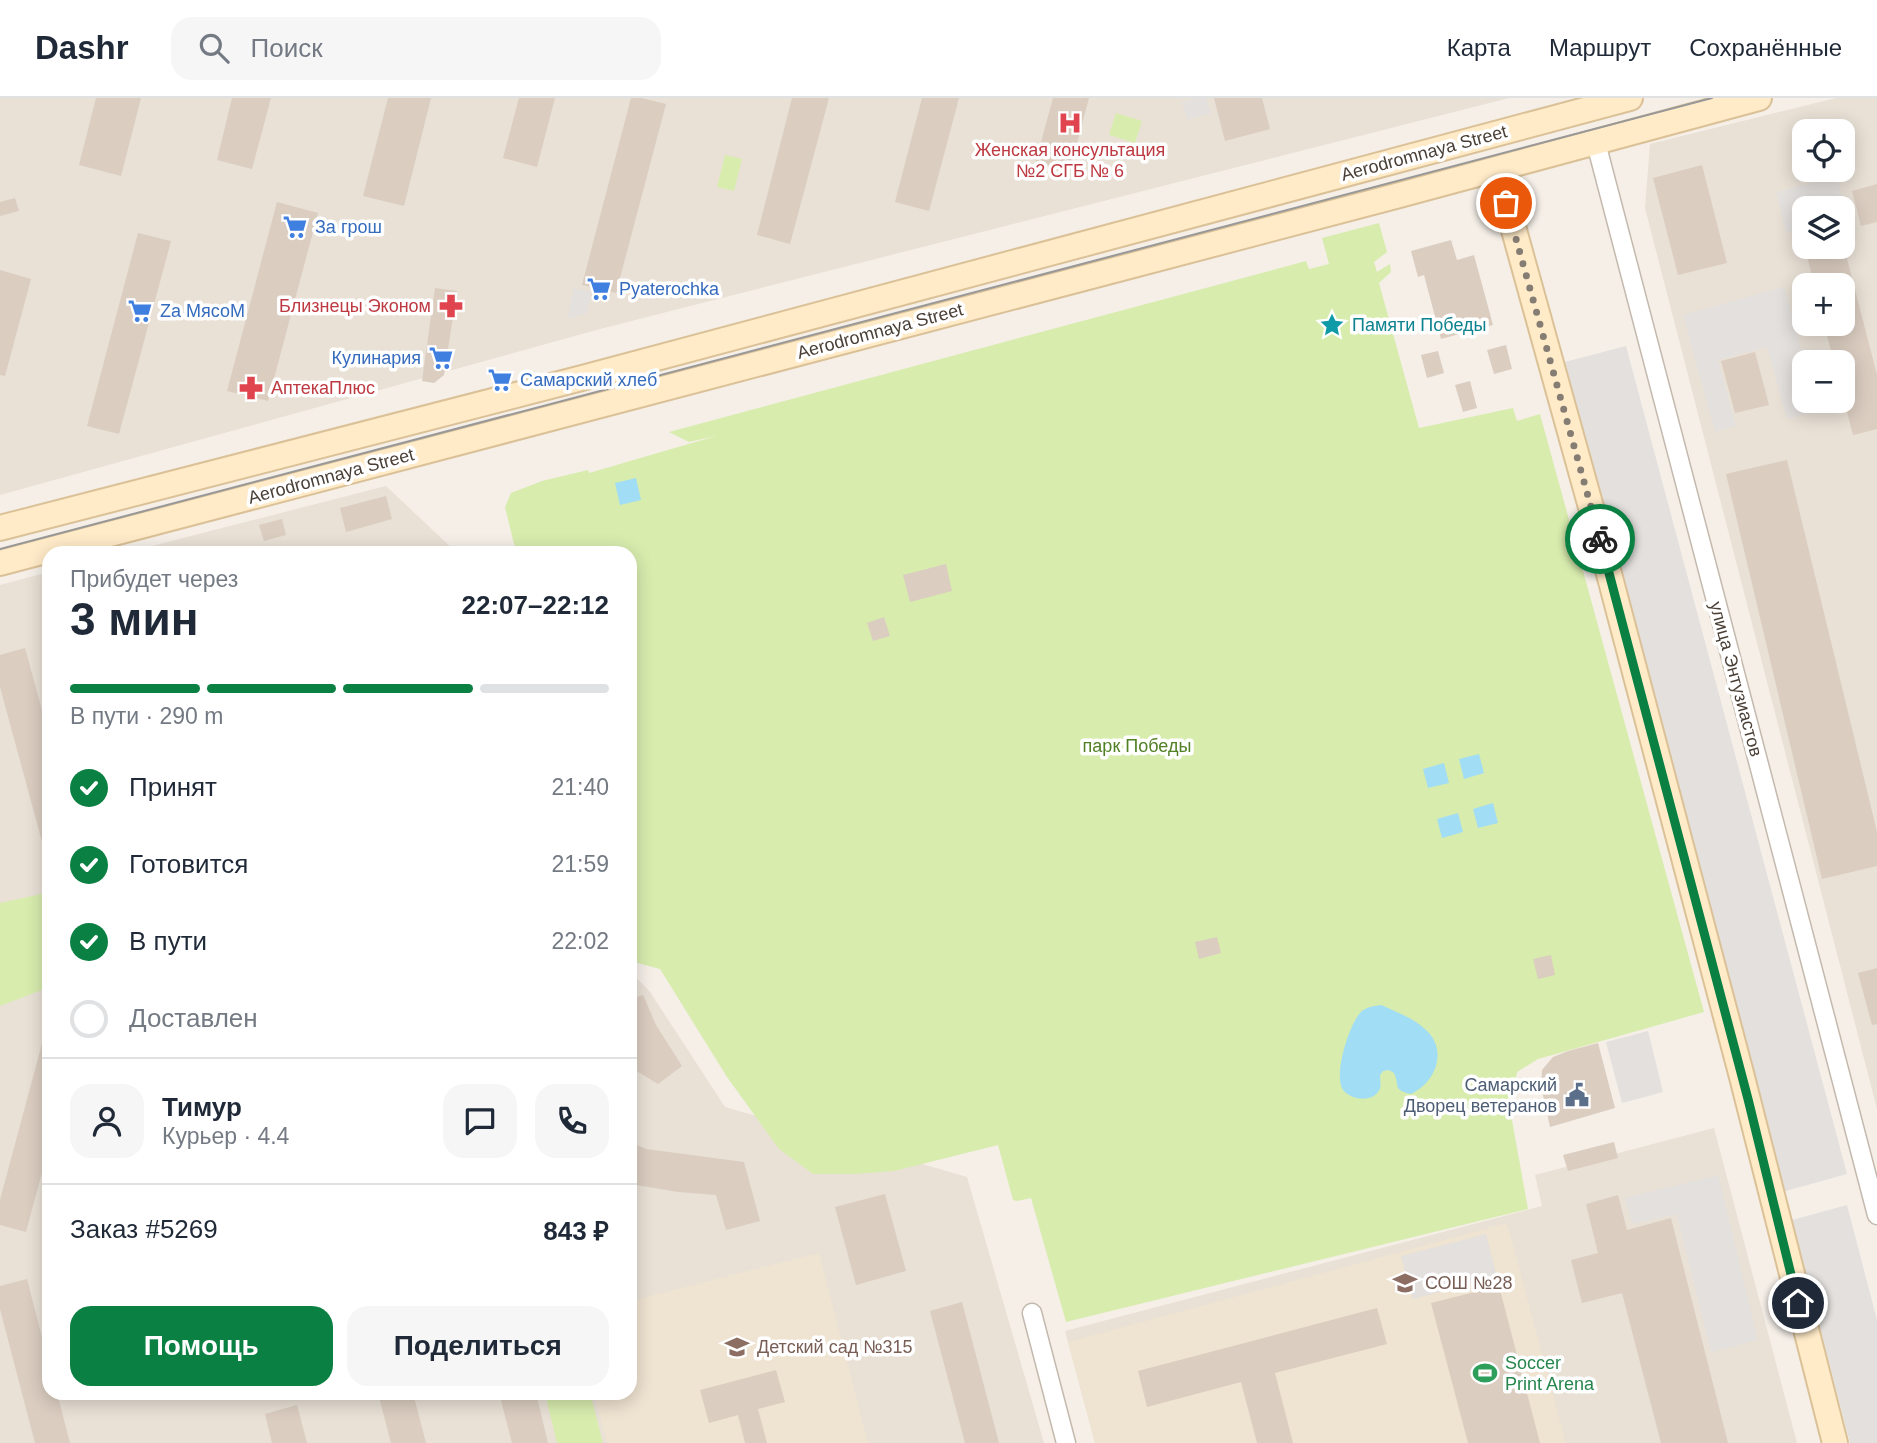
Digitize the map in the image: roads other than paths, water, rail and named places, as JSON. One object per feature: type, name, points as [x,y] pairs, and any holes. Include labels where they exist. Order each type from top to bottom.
[{"type":"main road","name":"Aerodromnaya Street","points":[[0,528],[582,378],[1630,98]]},
{"type":"main road","name":"Aerodromnaya Street","points":[[65,546],[1759,98]]},
{"type":"main road","points":[[1497,169],[1599,536],[1835,1443]]},
{"type":"main road","name":"Aerodromnaya Street","points":[[0,563],[42,552]]},
{"type":"street","name":"улица Энтузиастов","points":[[1596,143],[1877,1215]]},
{"type":"street","points":[[1032,1313],[1066,1443]]},
{"type":"water","points":[[636,478],[641,500],[620,505],[615,483]]},
{"type":"water","points":[[1479,754],[1484,773],[1464,779],[1459,759]]},
{"type":"water","points":[[1444,763],[1449,783],[1428,788],[1423,769]]},
{"type":"water","points":[[1493,803],[1498,823],[1478,828],[1473,809]]},
{"type":"water","points":[[1458,813],[1463,832],[1442,838],[1437,819]]},
{"type":"water","points":[[1381,1005],[1426,1030],[1436,1047],[1436,1065],[1427,1082],[1411,1094],[1399,1089],[1394,1073],[1389,1070],[1380,1075],[1380,1088],[1375,1095],[1356,1098],[1347,1094],[1341,1084],[1344,1051],[1356,1018],[1368,1008]]},
{"type":"tram line","points":[[0,549],[1712,98]]},
{"type":"place","name":"Женская консультация №2 СГБ № 6","points":[[1070,123]]},
{"type":"place","name":"За грош","points":[[295,227]]},
{"type":"place","name":"Pyaterochka","points":[[599,289]]},
{"type":"place","name":"Близнецы Эконом","points":[[451,306]]},
{"type":"place","name":"Za МясоМ","points":[[140,311]]},
{"type":"place","name":"Памяти Победы","points":[[1332,325]]},
{"type":"place","name":"Кулинария","points":[[441,358]]},
{"type":"place","name":"Самарский хлеб","points":[[500,380]]},
{"type":"place","name":"АптекаПлюс","points":[[251,388]]},
{"type":"place","name":"Самарский Дворец ветеранов","points":[[1577,1095]]},
{"type":"place","name":"СОШ №28","points":[[1405,1283]]},
{"type":"place","name":"Детский сад №315","points":[[737,1347]]},
{"type":"place","name":"Soccer Print Arena","points":[[1485,1373]]},
{"type":"park label","name":"парк Победы","points":[[1137,746]]}]
